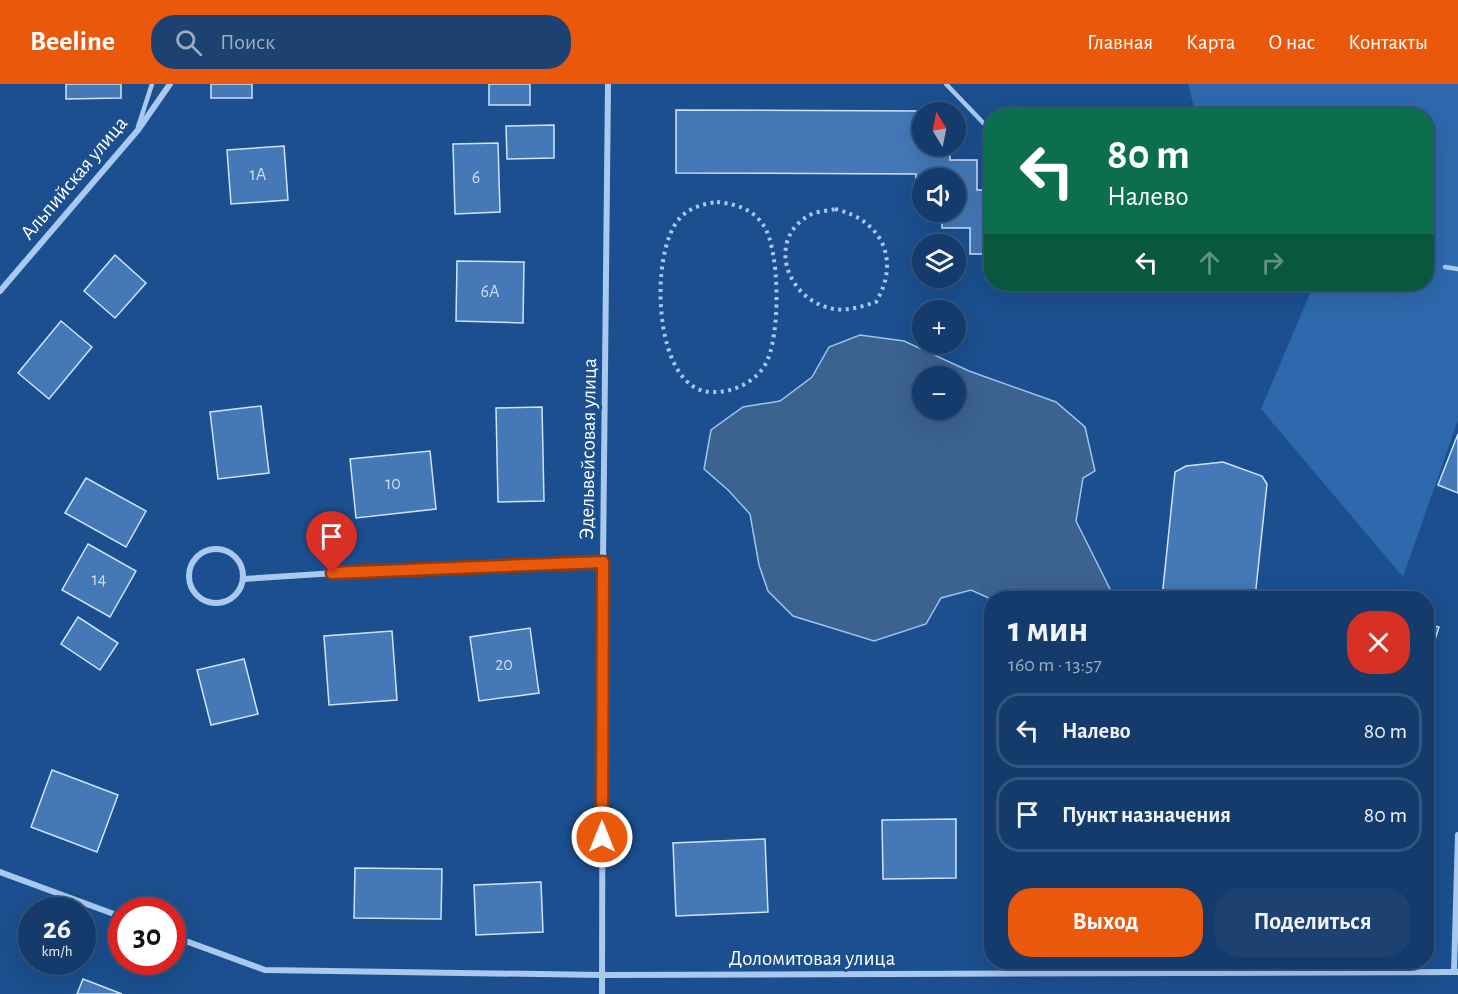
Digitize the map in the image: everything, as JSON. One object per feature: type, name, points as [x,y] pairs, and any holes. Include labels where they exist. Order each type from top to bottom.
[{"type":"street","name":"Альпийская улица","points":[[0,291],[138,130],[170,84]]},
{"type":"street","name":"Эдельвейсовая улица","points":[[602,994],[603,562],[608,84]]},
{"type":"street","points":[[219,549],[229,552],[237,559],[242,568],[243,579],[233,598],[213,603],[202,600],[194,593],[189,583],[189,573],[198,554],[219,549]]},
{"type":"street","points":[[243,579],[398,569],[603,562]]},
{"type":"street","points":[[1456,972],[1458,835]]},
{"type":"street","points":[[0,872],[108,912]]},
{"type":"street","name":"Доломитовая улица","points":[[186,941],[265,970],[602,975],[1456,972]]},
{"type":"lane","points":[[138,130],[152,84]]},
{"type":"lane","points":[[946,84],[984,124]]},
{"type":"lane","points":[[1445,267],[1458,269]]},
{"type":"path","points":[[717,202],[736,204],[747,210],[763,225],[771,240],[776,306],[766,364],[753,379],[737,389],[709,393],[684,380],[668,351],[661,314],[661,287],[669,236],[681,218],[699,205],[717,202]]},
{"type":"path","points":[[835,209],[854,213],[872,226],[882,242],[888,263],[887,284],[876,302],[852,310],[827,308],[807,298],[795,288],[788,272],[785,255],[788,241],[798,225],[812,214],[835,209]]},
{"type":"shaded area","points":[[1188,84],[1458,84],[1458,420],[1403,577],[1261,409],[1311,291],[1434,291],[1434,108],[1194,108]]},
{"type":"shaded area","points":[[860,335],[904,341],[912,345],[912,354],[932,354],[958,366],[912,366],[912,420],[966,420],[966,370],[1056,402],[1085,427],[1095,471],[1083,478],[1076,521],[1111,591],[984,591],[984,596],[971,590],[941,598],[926,624],[874,641],[793,616],[768,591],[759,565],[750,514],[704,469],[711,430],[743,407],[780,401],[812,377],[829,347]]},
{"type":"building","points":[[66,84],[121,84],[121,98],[66,99]]},
{"type":"building","points":[[211,84],[252,84],[252,98],[211,98]]},
{"type":"building","points":[[489,84],[530,84],[530,105],[489,105]]},
{"type":"building","points":[[676,110],[912,111],[912,156],[950,156],[950,160],[977,160],[977,190],[984,190],[984,254],[970,254],[970,228],[942,228],[942,222],[966,222],[966,168],[912,168],[912,174],[676,173]]},
{"type":"building","points":[[554,125],[554,158],[507,159],[506,126]]},
{"type":"building","points":[[498,143],[500,212],[455,214],[453,144]]},
{"type":"building","points":[[284,146],[288,200],[231,204],[227,150]]},
{"type":"building","points":[[115,255],[146,283],[115,318],[84,291]]},
{"type":"building","points":[[457,261],[524,262],[523,323],[456,321]]},
{"type":"building","points":[[61,321],[92,347],[49,399],[18,373]]},
{"type":"building","points":[[261,406],[269,473],[218,479],[210,412]]},
{"type":"building","points":[[542,407],[544,501],[498,502],[496,408]]},
{"type":"building","points":[[1458,434],[1458,493],[1438,485]]},
{"type":"building","points":[[430,451],[436,509],[356,518],[350,459]]},
{"type":"building","points":[[1223,462],[1262,476],[1267,484],[1256,591],[1163,591],[1175,472],[1186,466]]},
{"type":"building","points":[[86,478],[146,511],[126,547],[65,513]]},
{"type":"building","points":[[88,544],[136,571],[110,617],[62,590]]},
{"type":"building","points":[[78,617],[118,643],[100,670],[61,644]]},
{"type":"building","points":[[1434,626],[1439,627],[1434,643]]},
{"type":"building","points":[[530,628],[539,693],[479,701],[470,637]]},
{"type":"building","points":[[392,631],[397,700],[329,705],[324,636]]},
{"type":"building","points":[[244,659],[258,714],[211,725],[197,670]]},
{"type":"building","points":[[52,770],[118,795],[97,852],[31,827]]},
{"type":"building","points":[[956,819],[956,878],[883,879],[882,820]]},
{"type":"building","points":[[765,839],[768,912],[676,916],[673,843]]},
{"type":"building","points":[[355,868],[442,869],[441,919],[354,918]]},
{"type":"building","points":[[541,882],[543,932],[476,935],[474,885]]},
{"type":"building","points":[[83,979],[122,994],[77,994]]},
{"type":"route","points":[[332,573],[603,562],[602,837]]}]
